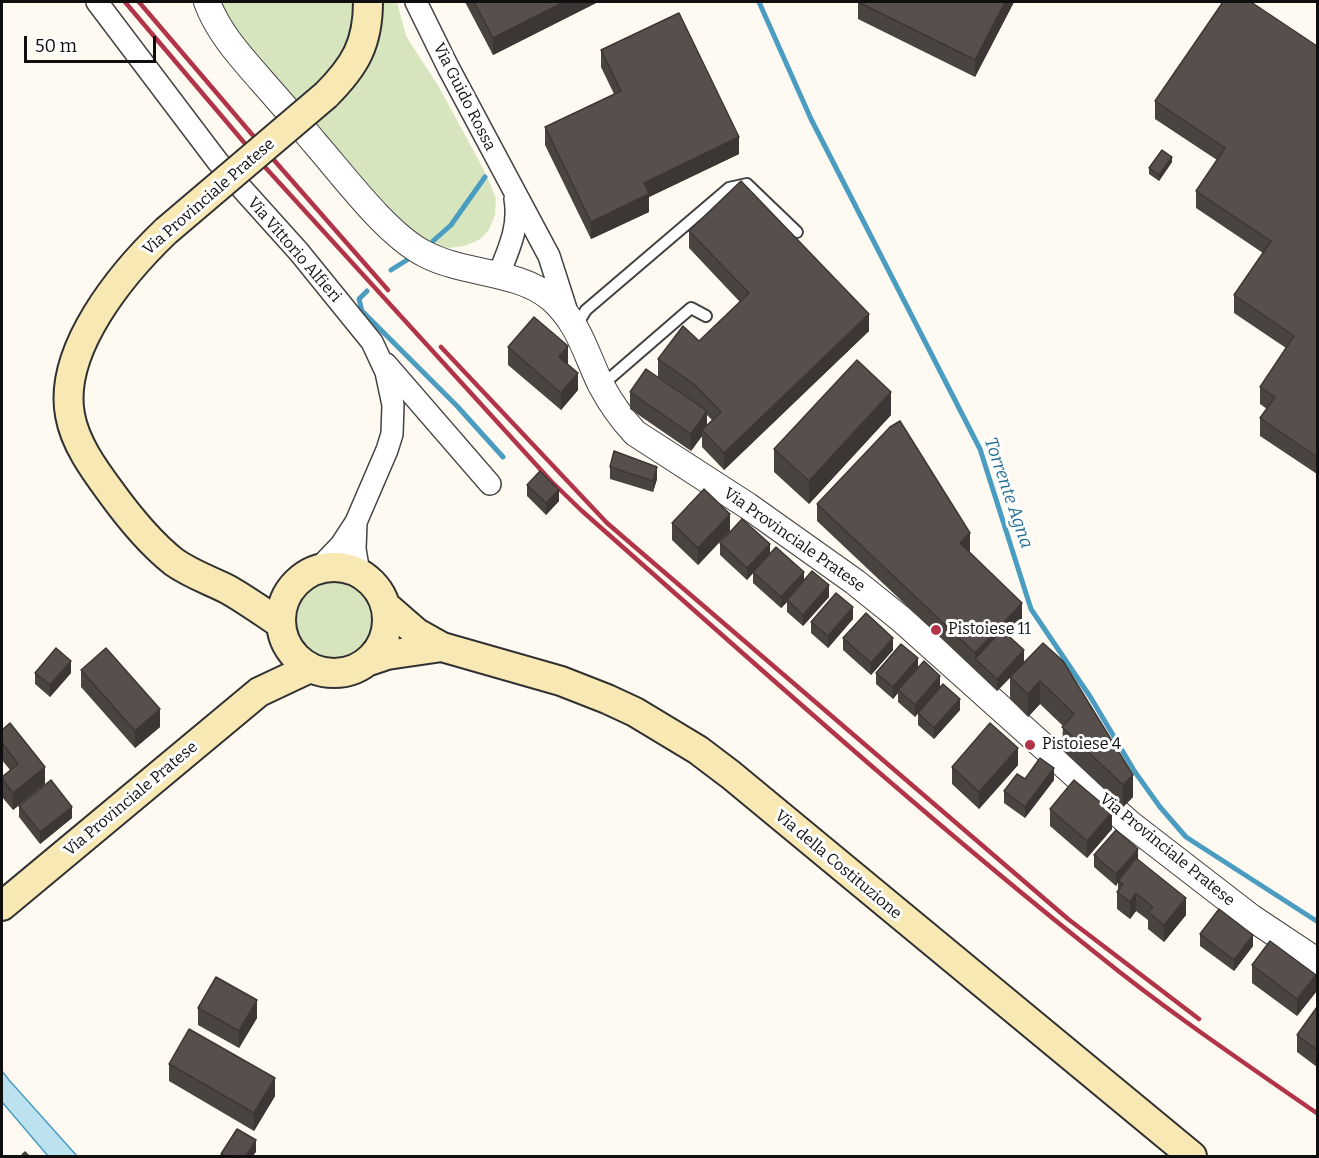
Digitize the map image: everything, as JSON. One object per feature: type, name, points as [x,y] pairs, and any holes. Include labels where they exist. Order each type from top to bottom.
[{"type":"main road","name":"Via Provinciale Pratese","points":[[259,692],[284,636],[226,589],[176,563],[120,505],[98,476],[75,434],[70,413],[69,391],[72,371],[86,335],[116,288],[143,255],[166,231],[326,95],[344,77],[365,40],[368,2]]},
{"type":"main road","points":[[369,662],[379,650],[386,636],[388,621],[386,606],[376,587],[359,573],[346,568],[331,567],[318,569],[296,583],[288,594],[281,613],[284,636],[294,656],[310,668],[330,674],[340,674],[387,655],[442,647]]},
{"type":"main road","name":"Via Provinciale Pratese","points":[[226,589],[288,594]]},
{"type":"main road","points":[[386,606],[417,633],[442,647]]},
{"type":"main road","name":"Via della Costituzione","points":[[442,647],[561,681],[608,699],[655,723],[698,750],[1192,1156]]},
{"type":"main road","name":"Via Provinciale Pratese","points":[[2,906],[259,692],[310,668]]},
{"type":"street","name":"Via Vittorio Alfieri","points":[[97,2],[218,162],[299,252],[372,342],[386,372],[393,405],[392,434],[387,450],[356,522],[341,545],[318,569]]},
{"type":"street","name":"Via Provinciale Pratese","points":[[207,2],[218,24],[239,54],[396,233],[411,246],[442,262],[526,283],[542,291],[571,319],[602,386],[635,433],[748,506],[855,582],[901,619],[1129,823],[1252,918],[1317,962]]},
{"type":"street","name":"Via Guido Rossa","points":[[416,2],[447,67],[549,255],[571,319]]},
{"type":"street","name":"Via Guido Rossa","points":[[498,276],[516,228],[517,212],[514,192]]},
{"type":"street","name":"Via Vittorio Alfieri","points":[[380,357],[490,484]]},
{"type":"street","name":"Via Vittorio Alfieri","points":[[356,522],[355,549],[359,573]]},
{"type":"lane","points":[[571,319],[586,310],[729,188],[747,184],[797,232]]},
{"type":"lane","points":[[602,386],[692,308],[706,316]]},
{"type":"green space","points":[[221,2],[356,2],[357,10],[335,106],[354,86],[364,71],[380,20],[383,2],[397,2],[406,36],[439,87],[484,170],[496,198],[495,215],[489,230],[479,240],[464,246],[448,248],[436,245],[415,234],[372,190],[242,39],[224,12]]},
{"type":"green space","points":[[333,582],[347,585],[360,593],[368,606],[371,620],[368,634],[360,647],[347,655],[333,658],[319,655],[306,647],[298,634],[295,620],[298,606],[306,593],[319,585]]},
{"type":"water","points":[[2,1071],[77,1156],[48,1156],[2,1102]]},
{"type":"building","points":[[474,2],[564,2],[493,38]]},
{"type":"building","points":[[858,2],[1005,2],[975,60]]},
{"type":"building","points":[[1223,2],[1251,2],[1317,46],[1317,457],[1260,418],[1275,397],[1260,387],[1294,336],[1234,295],[1271,241],[1196,191],[1225,148],[1155,101]]},
{"type":"building","points":[[679,13],[739,137],[644,183],[649,194],[591,222],[545,127],[621,91],[601,50]]},
{"type":"building","points":[[1162,150],[1172,157],[1159,175],[1149,168]]},
{"type":"building","points":[[741,181],[869,314],[724,453],[702,430],[721,412],[695,385],[658,359],[683,326],[699,341],[749,293],[689,231]]},
{"type":"building","points":[[534,317],[568,346],[559,357],[578,373],[561,393],[508,347]]},
{"type":"building","points":[[857,360],[891,392],[809,481],[774,449]]},
{"type":"building","points":[[646,369],[707,411],[691,434],[630,392]]},
{"type":"building","points":[[900,421],[970,533],[960,543],[1022,603],[975,653],[817,504],[890,427]]},
{"type":"building","points":[[614,451],[657,467],[653,481],[610,467]]},
{"type":"building","points":[[540,471],[559,490],[546,503],[527,485]]},
{"type":"building","points":[[704,489],[730,514],[698,548],[672,523]]},
{"type":"building","points":[[742,519],[770,544],[747,568],[720,543]]},
{"type":"building","points":[[776,547],[804,572],[781,597],[753,572]]},
{"type":"building","points":[[812,571],[829,585],[803,615],[787,600]]},
{"type":"building","points":[[836,593],[853,607],[828,636],[811,622]]},
{"type":"building","points":[[866,613],[893,638],[871,663],[843,638]]},
{"type":"building","points":[[1002,630],[1024,650],[997,679],[975,659]]},
{"type":"building","points":[[1043,643],[1063,661],[1133,775],[1123,785],[1062,727],[1074,714],[1040,681],[1028,694],[1010,677]]},
{"type":"building","points":[[901,644],[918,658],[893,687],[876,673]]},
{"type":"building","points":[[56,648],[71,661],[50,685],[35,673]]},
{"type":"building","points":[[106,648],[160,709],[135,731],[81,670]]},
{"type":"building","points":[[924,661],[940,676],[915,705],[898,690]]},
{"type":"building","points":[[943,684],[960,699],[934,728],[918,713]]},
{"type":"building","points":[[10,723],[45,767],[13,793],[2,779],[18,764],[2,743],[2,730]]},
{"type":"building","points":[[990,723],[1018,748],[979,792],[952,767]]},
{"type":"building","points":[[1040,758],[1054,768],[1025,807],[1004,791],[1017,774],[1025,779]]},
{"type":"building","points":[[51,780],[72,807],[40,832],[19,806]]},
{"type":"building","points":[[1074,780],[1112,812],[1087,841],[1050,809]]},
{"type":"building","points":[[1116,830],[1138,849],[1116,874],[1094,855]]},
{"type":"building","points":[[1136,858],[1186,898],[1164,925],[1148,912],[1153,907],[1136,893],[1130,902],[1117,892],[1123,884],[1118,881]]},
{"type":"building","points":[[1219,909],[1253,935],[1234,960],[1200,934]]},
{"type":"building","points":[[1270,941],[1316,975],[1297,999],[1252,965]]},
{"type":"building","points":[[216,977],[257,1000],[239,1031],[198,1008]]},
{"type":"building","points":[[1317,1007],[1317,1050],[1297,1035]]},
{"type":"building","points":[[189,1029],[275,1078],[254,1113],[169,1064]]},
{"type":"building","points":[[237,1129],[256,1140],[246,1156],[221,1154]]},
{"type":"waterway","name":"Torrente Agna","points":[[759,2],[811,119],[980,449],[1031,609],[1091,698],[1135,772],[1160,807],[1186,837],[1318,922]]},
{"type":"waterway","points":[[433,241],[451,225],[485,177]]},
{"type":"waterway","points":[[391,270],[407,260]]},
{"type":"waterway","points":[[367,291],[359,299],[362,311],[457,406],[503,457]]},
{"type":"railway","points":[[125,2],[264,166],[551,481],[582,511],[837,736],[1031,901],[1151,996],[1318,1114]]},
{"type":"railway","points":[[139,2],[388,290]]},
{"type":"railway","points":[[441,347],[607,523],[1068,919],[1199,1019]]},
{"type":"place","name":"Pistoiese 11","points":[[936,630]]},
{"type":"place","name":"Pistoiese 4","points":[[1030,745]]}]
